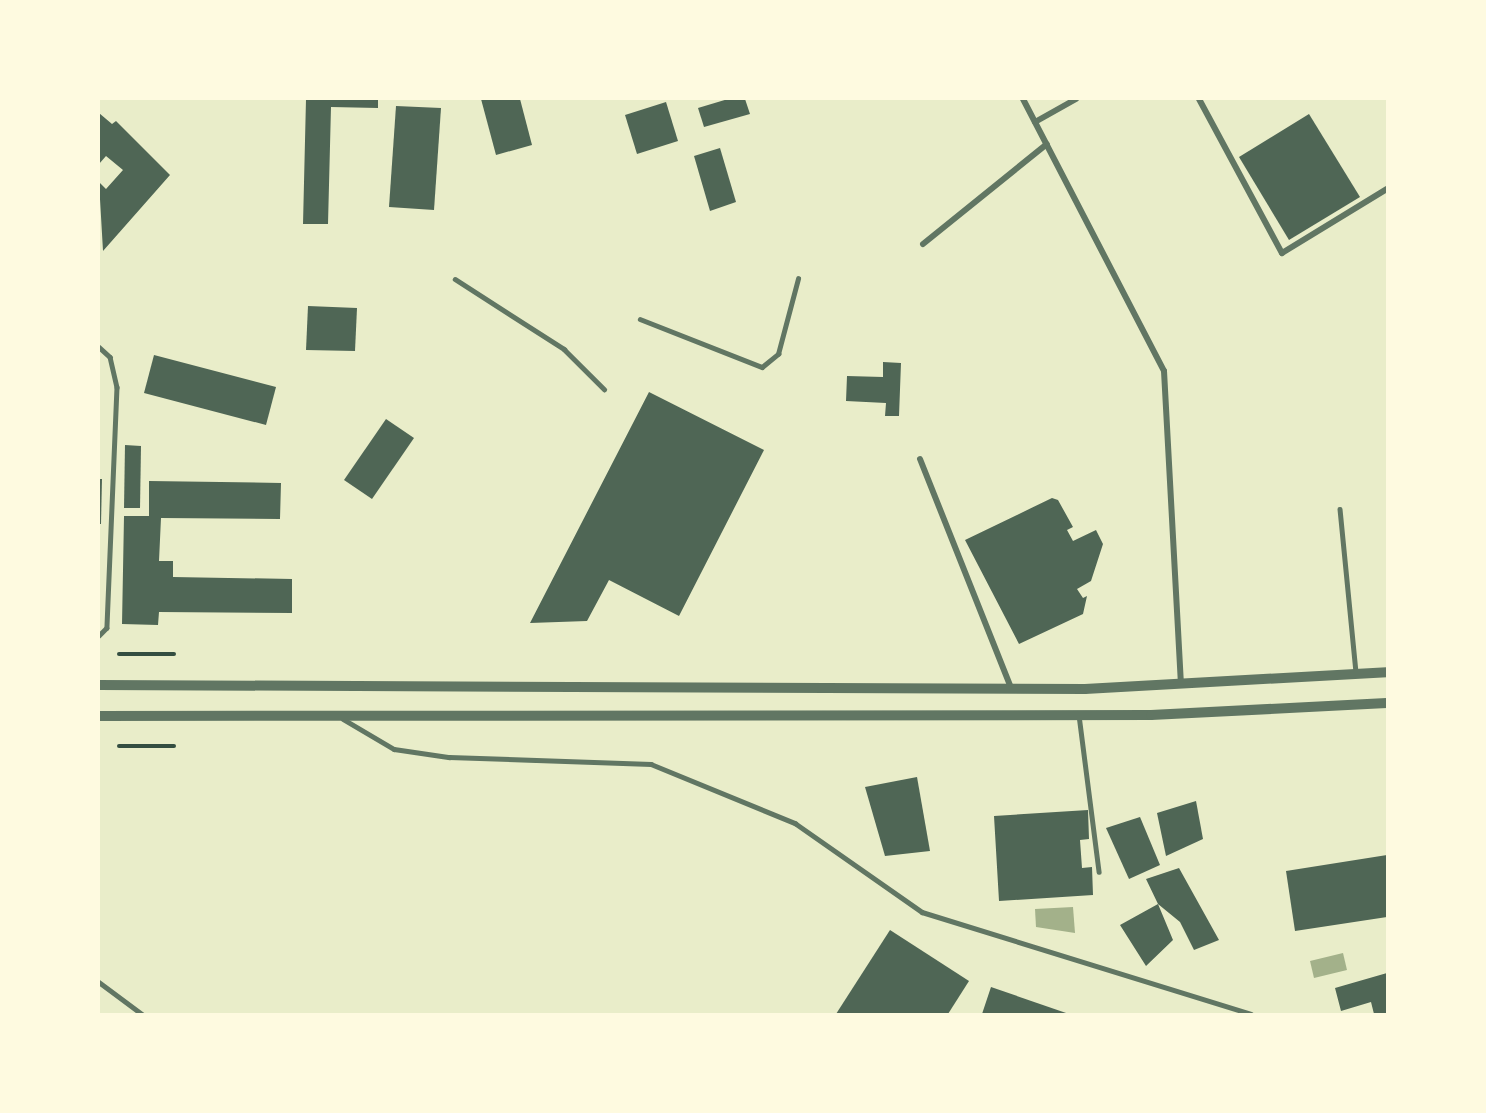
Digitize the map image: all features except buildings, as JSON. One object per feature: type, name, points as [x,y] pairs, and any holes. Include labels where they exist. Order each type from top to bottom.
[{"type":"street","points":[[1023,99],[1164,371],[1181,687]]},
{"type":"street","points":[[1035,122],[1076,99]]},
{"type":"street","points":[[1199,99],[1282,253],[1387,189]]},
{"type":"street","points":[[923,244],[1047,144]]},
{"type":"street","points":[[920,459],[1010,685]]},
{"type":"street","points":[[99,685],[1181,687],[1387,672]]},
{"type":"street","points":[[99,716],[1078,715],[1268,712],[1387,703]]},
{"type":"lane","points":[[454,279],[564,349],[604,389]]},
{"type":"lane","points":[[640,319],[762,367],[778,354],[798,279]]},
{"type":"lane","points":[[99,347],[110,357],[117,387],[107,628],[99,636]]},
{"type":"lane","points":[[1340,509],[1356,673]]},
{"type":"lane","points":[[338,715],[394,749],[449,757],[651,764],[795,823],[922,912],[1251,1014]]},
{"type":"lane","points":[[1078,715],[1099,872]]},
{"type":"lane","points":[[99,982],[142,1014]]},
{"type":"path","points":[[119,654],[174,654]]},
{"type":"path","points":[[119,746],[174,746]]},
{"type":"shaded area","points":[[1073,907],[1075,933],[1036,927],[1035,909]]},
{"type":"shaded area","points":[[1343,953],[1347,970],[1314,978],[1310,961]]}]
